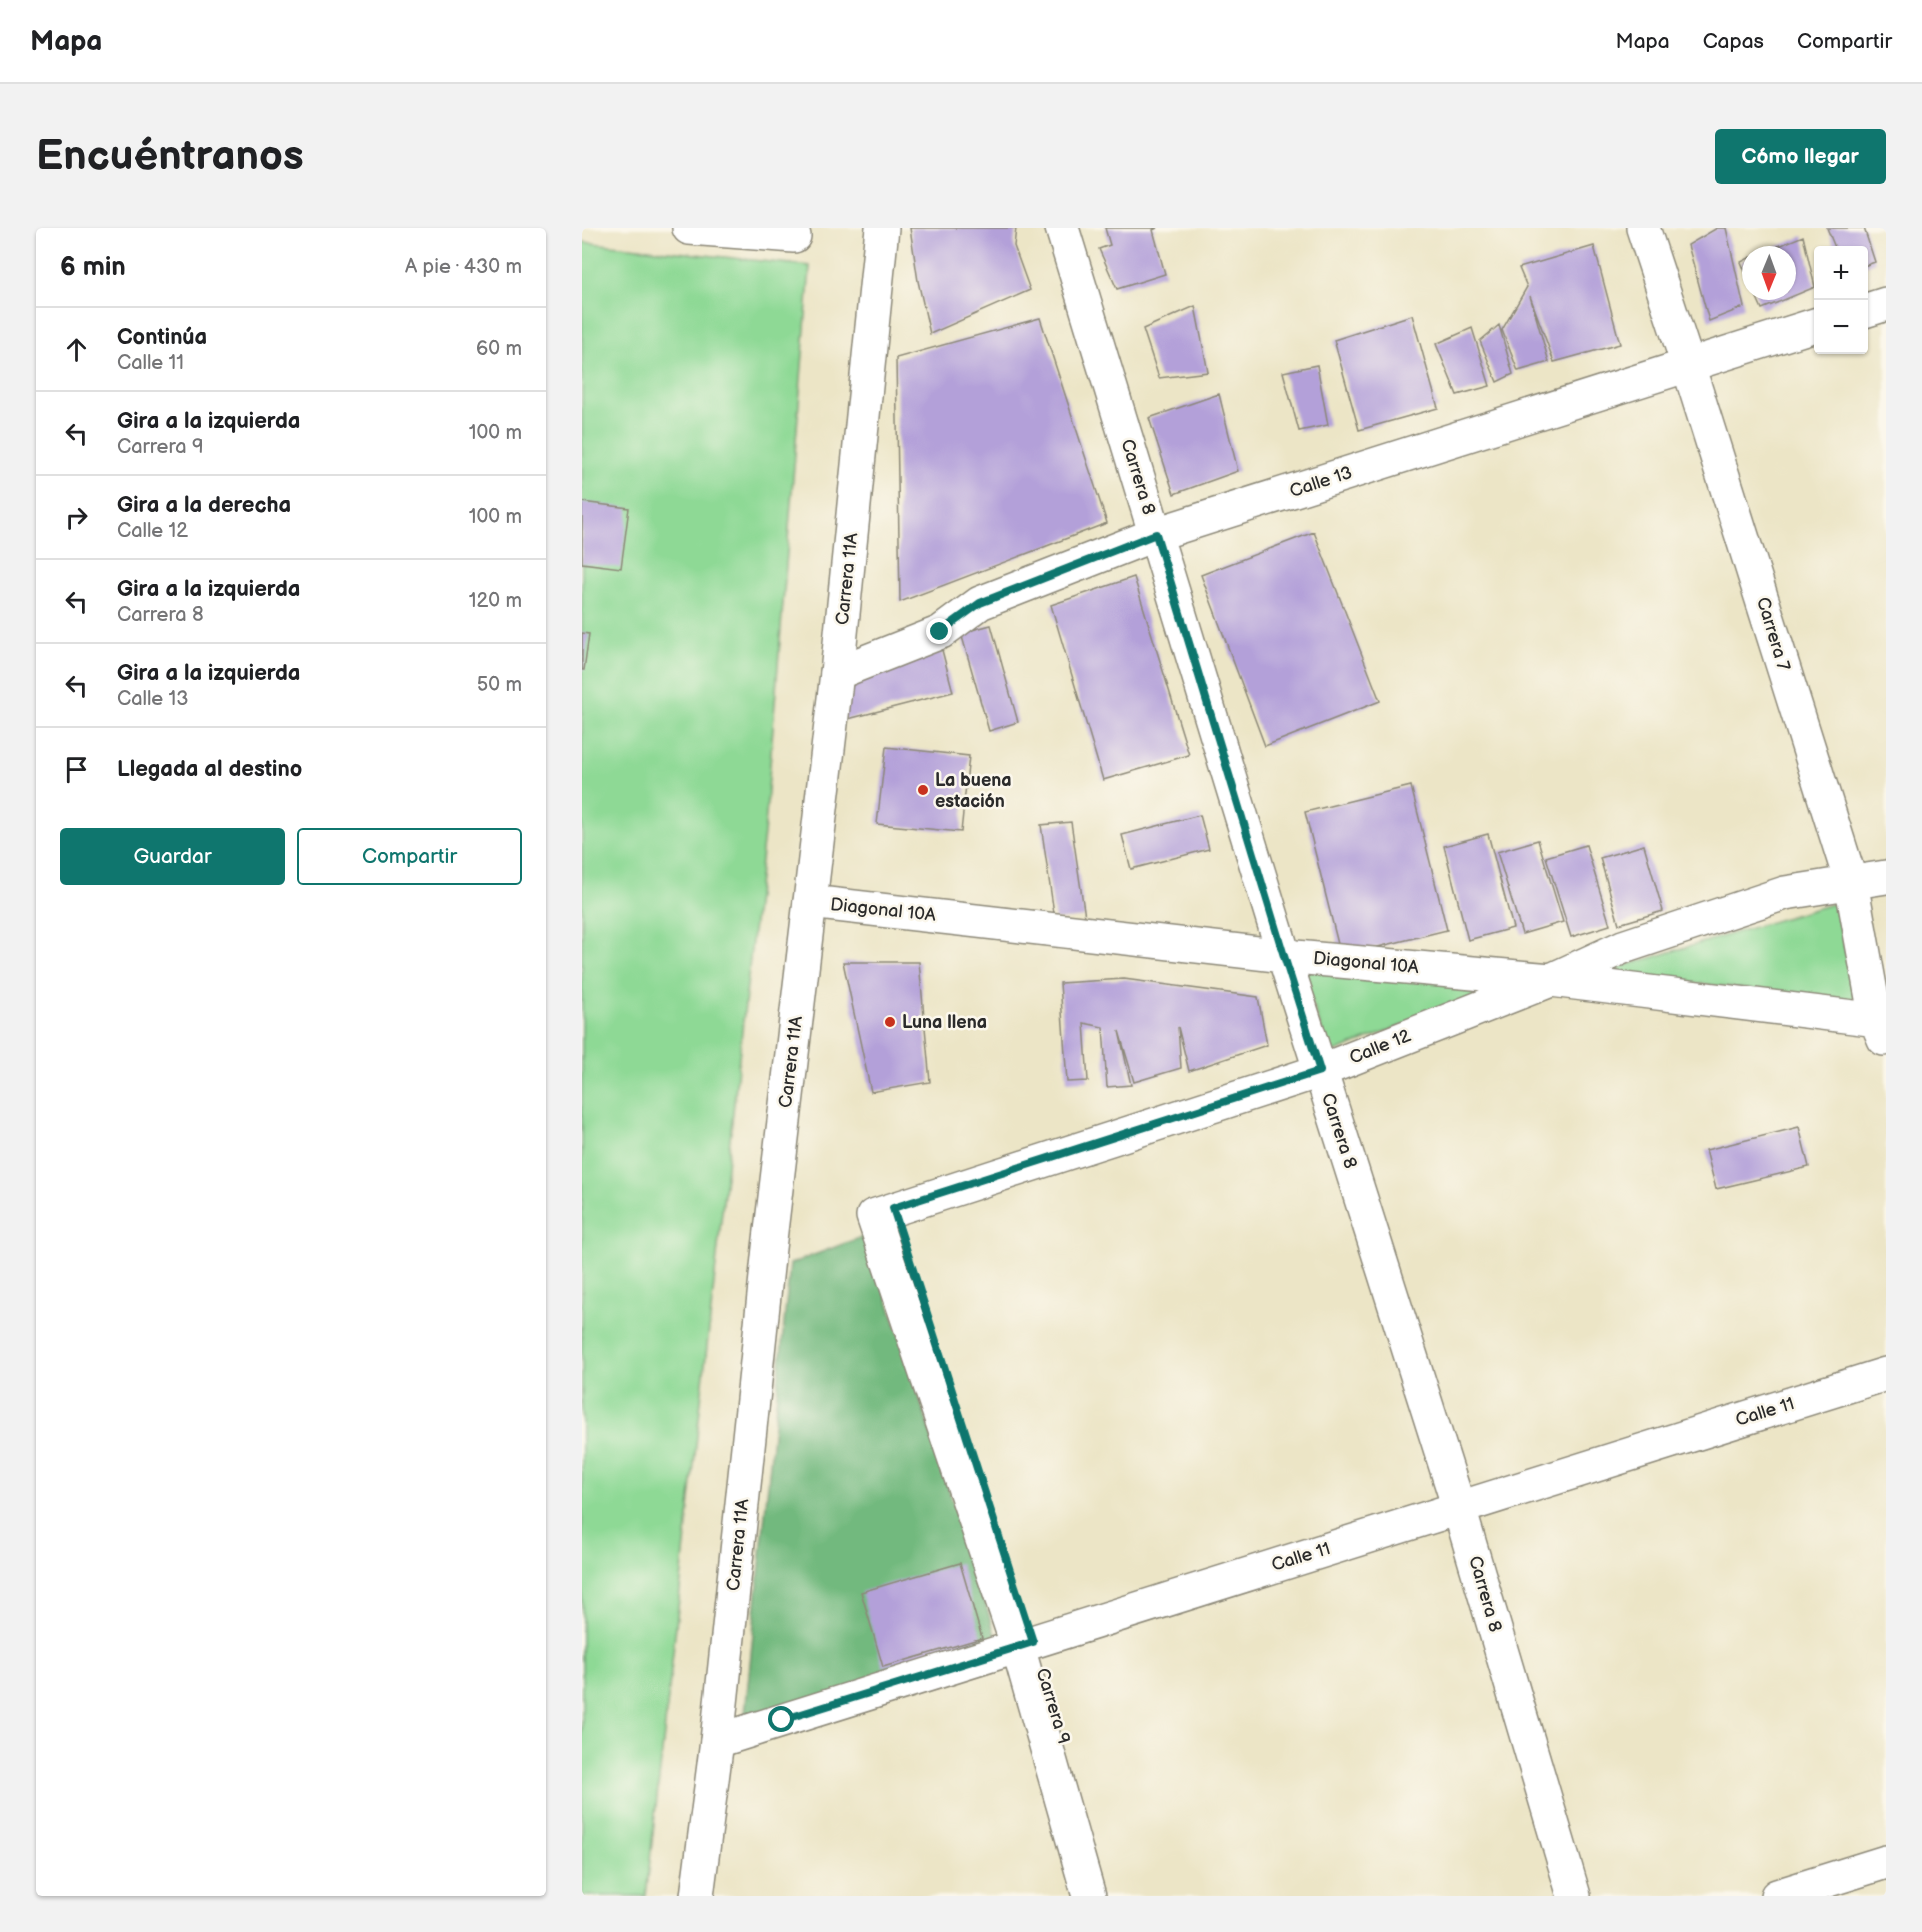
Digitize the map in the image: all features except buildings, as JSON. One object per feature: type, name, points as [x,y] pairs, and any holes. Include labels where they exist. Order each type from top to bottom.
[{"type":"main road","points":[[689,228],[794,236]]},
{"type":"main road","name":"Carrera 11A","points":[[697,1896],[717,1741],[769,1248],[837,673],[882,228]]},
{"type":"main road","name":"Carrera 8","points":[[1062,228],[1284,956],[1459,1508],[1574,1896]]},
{"type":"main road","name":"Carrera 7","points":[[1643,228],[1851,882],[1883,1028]]},
{"type":"main road","points":[[1868,309],[1886,304]]},
{"type":"main road","name":"Calle 13","points":[[837,673],[940,632],[980,603],[1156,534],[1814,325]]},
{"type":"main road","name":"Calle 12","points":[[883,1212],[1320,1071],[1551,980],[1623,947],[1785,893],[1886,877]]},
{"type":"main road","name":"Diagonal 10A","points":[[810,902],[1284,956],[1551,980],[1883,1028]]},
{"type":"main road","name":"Carrera 9","points":[[883,1212],[1111,1896]]},
{"type":"main road","name":"Calle 11","points":[[717,1741],[1886,1374]]},
{"type":"main road","name":"Carrera 9","points":[[1026,1644],[1089,1896]]},
{"type":"main road","points":[[1777,1896],[1886,1862]]},
{"type":"green space","points":[[582,242],[810,266],[766,815],[646,1896],[582,1896]]},
{"type":"green space","points":[[1835,903],[1856,1001],[1600,973]]},
{"type":"green space","points":[[1301,970],[1500,987],[1330,1054]]},
{"type":"green space","points":[[867,1235],[998,1643],[744,1724],[790,1264]]},
{"type":"place","name":"La buena estación","points":[[923,790]]},
{"type":"place","name":"Luna llena","points":[[890,1022]]},
{"type":"route","points":[[782,1720],[1033,1642],[893,1208],[1320,1071],[1156,534],[980,603],[940,632]]}]
